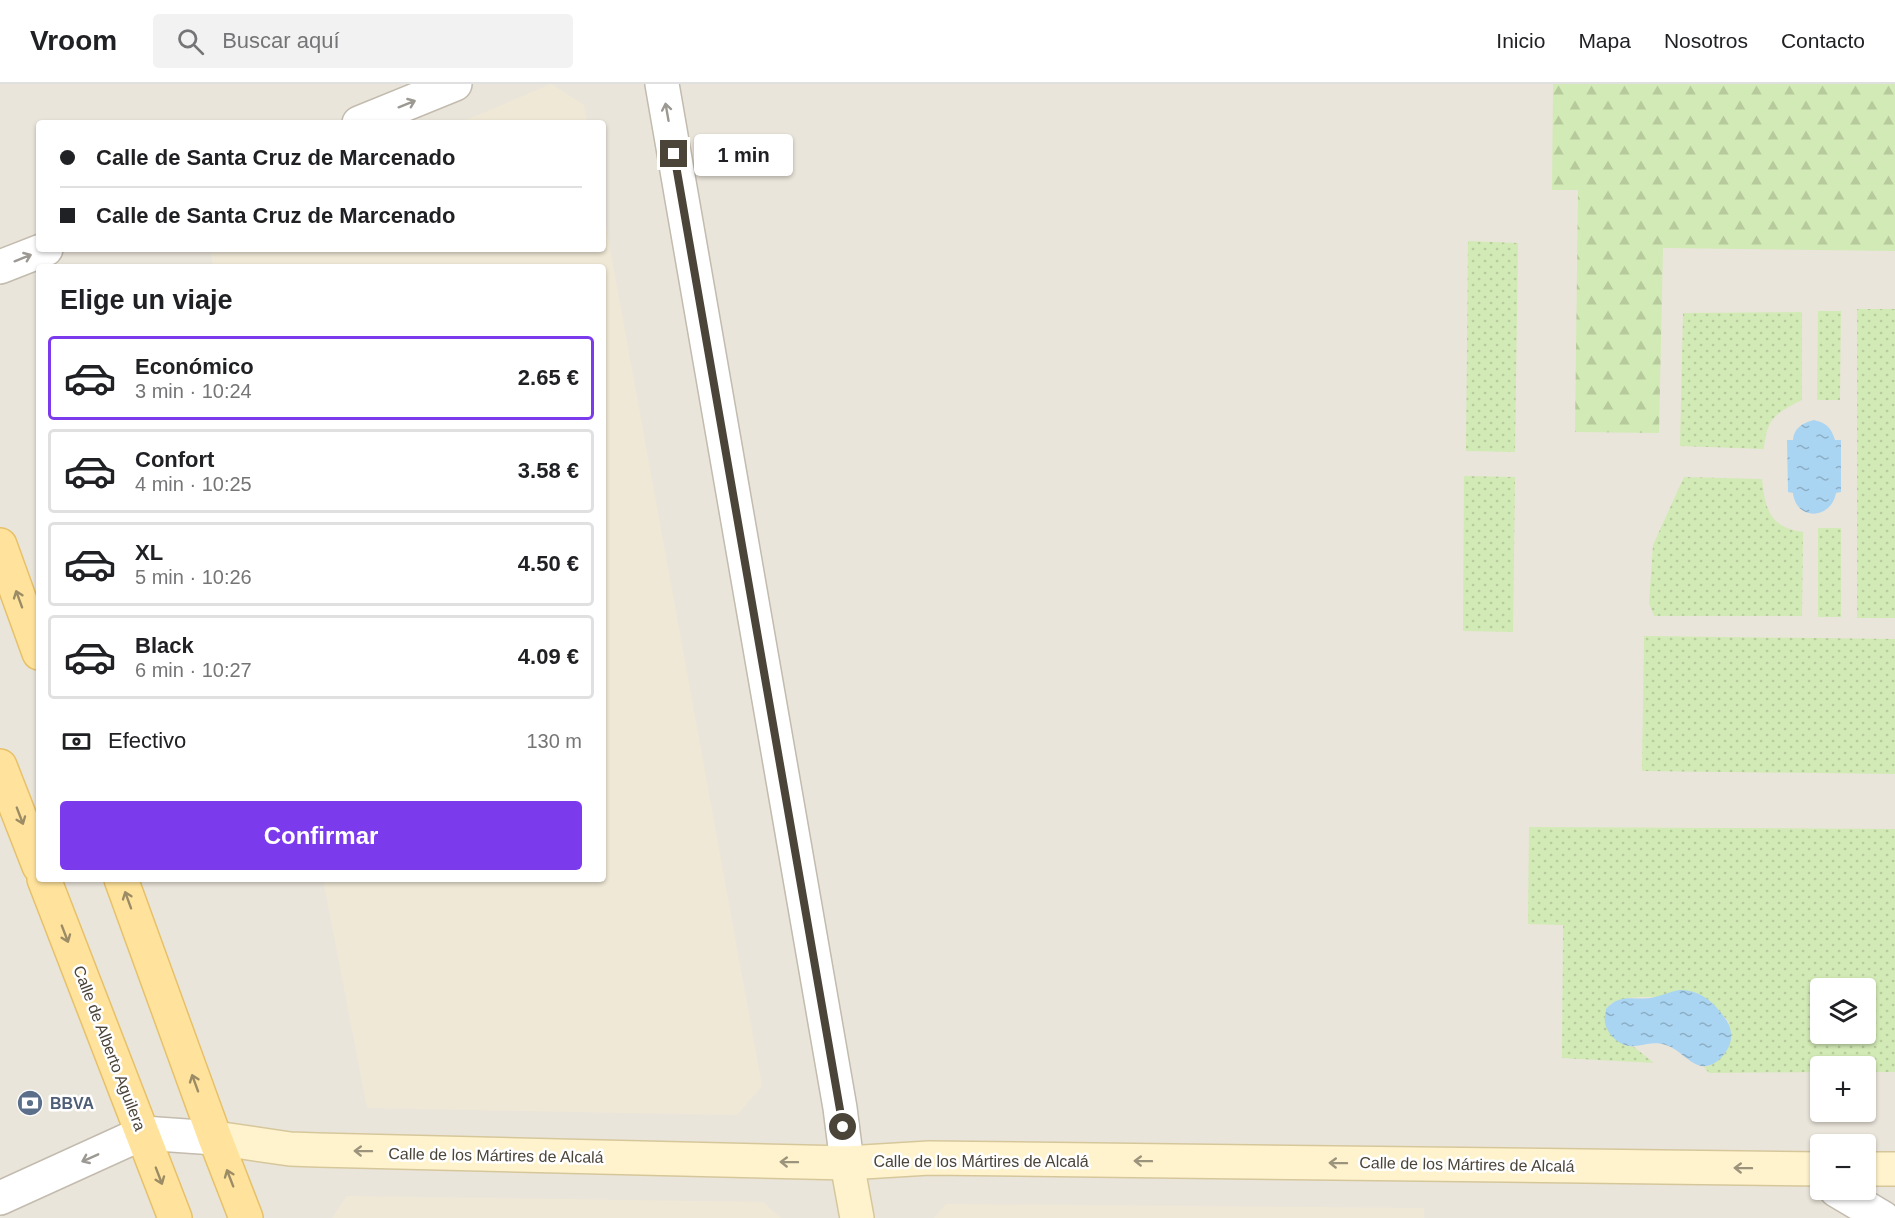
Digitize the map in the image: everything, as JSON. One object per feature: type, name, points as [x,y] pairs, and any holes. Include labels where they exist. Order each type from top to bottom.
[{"type":"main road","points":[[0,545],[36,646]]},
{"type":"main road","points":[[0,766],[36,859]]},
{"type":"main road","name":"Calle de Alberto Aguilera","points":[[45,882],[175,1218]]},
{"type":"main road","points":[[122,882],[246,1218]]},
{"type":"street","points":[[365,120],[455,84]]},
{"type":"street","points":[[662,84],[857,1218]]},
{"type":"street","points":[[0,267],[38,252]]},
{"type":"street","points":[[0,1198],[143,1133]]},
{"type":"street","name":"Calle de los Mártires de Alcalá","points":[[143,1133],[215,1138],[309,1150],[847,1163],[929,1158],[1810,1172]]},
{"type":"street","points":[[1876,1169],[1895,1169]]},
{"type":"street","points":[[1853,1200],[1883,1218]]},
{"type":"shaded area","points":[[0,84],[1895,84],[1895,1218],[0,1218]]},
{"type":"shaded area","points":[[551,84],[584,105],[586,120],[466,120]]},
{"type":"shaded area","points":[[606,227],[762,1086],[737,1115],[367,1108],[324,882],[606,882],[606,264],[212,264],[210,252],[606,252]]},
{"type":"shaded area","points":[[347,1196],[763,1202],[781,1218],[332,1218]]},
{"type":"shaded area","points":[[946,1204],[1424,1208],[1424,1218],[934,1218]]},
{"type":"green space","points":[[1553,84],[1895,84],[1895,251],[1663,248],[1659,433],[1575,432],[1578,190],[1552,190]]},
{"type":"green space","points":[[1468,241],[1518,243],[1515,452],[1466,451]]},
{"type":"green space","points":[[1857,309],[1895,309],[1895,618],[1857,618]]},
{"type":"green space","points":[[1818,311],[1841,311],[1840,400],[1817,400]]},
{"type":"green space","points":[[1802,312],[1802,400],[1779,413],[1770,423],[1764,449],[1680,446],[1683,313]]},
{"type":"green space","points":[[1464,476],[1515,477],[1513,632],[1463,631]]},
{"type":"green space","points":[[1684,477],[1762,479],[1765,499],[1771,515],[1783,526],[1803,532],[1802,616],[1654,616],[1649,603],[1653,545]]},
{"type":"green space","points":[[1818,528],[1841,528],[1841,617],[1818,617]]},
{"type":"green space","points":[[1644,636],[1895,639],[1895,774],[1642,771]]},
{"type":"green space","points":[[1529,827],[1895,829],[1895,1072],[1876,1072],[1876,1056],[1810,1056],[1810,1072],[1709,1073],[1704,1067],[1712,1065],[1729,1022],[1710,1001],[1658,997],[1631,998],[1610,1004],[1605,1022],[1610,1033],[1617,1040],[1624,1045],[1634,1047],[1654,1063],[1562,1058],[1563,925],[1528,924]]},
{"type":"water","points":[[1814,420],[1828,426],[1835,440],[1841,440],[1841,492],[1836,493],[1828,508],[1814,514],[1800,509],[1793,493],[1788,492],[1787,440],[1793,440],[1799,427]]},
{"type":"water","points":[[1679,990],[1691,991],[1708,999],[1727,1021],[1731,1031],[1730,1043],[1721,1058],[1712,1065],[1701,1066],[1662,1044],[1625,1045],[1616,1040],[1607,1028],[1606,1009],[1616,1001],[1627,998],[1651,998]]},
{"type":"place","name":"BBVA","points":[[30,1103]]},
{"type":"route","points":[[674,154],[843,1127]]}]
